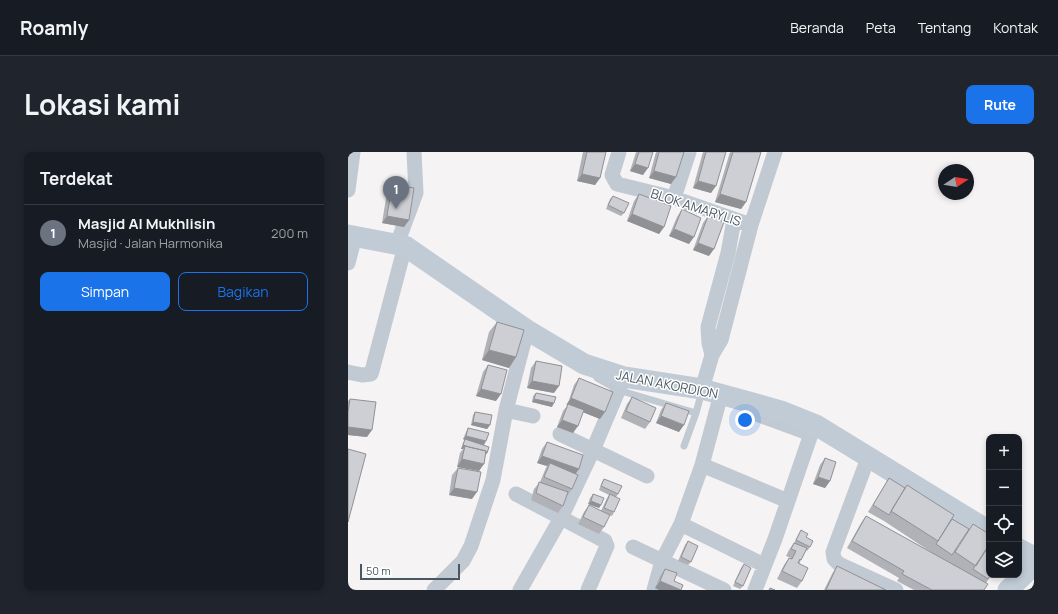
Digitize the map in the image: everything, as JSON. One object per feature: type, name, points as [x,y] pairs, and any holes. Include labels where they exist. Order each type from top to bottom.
[{"type":"street","points":[[348,190],[353,152]]},
{"type":"street","points":[[348,372],[365,376],[371,374],[372,371],[401,245],[416,193],[414,152]]},
{"type":"street","name":"BLOK AMARYLIS","points":[[619,152],[612,175],[617,184],[674,198],[752,225]]},
{"type":"street","points":[[674,198],[689,152]]},
{"type":"street","points":[[712,355],[721,340],[752,225],[775,152]]},
{"type":"street","points":[[654,590],[662,561],[681,524],[702,465],[714,395],[712,355],[709,343],[708,327],[728,253],[734,220]]},
{"type":"street","points":[[348,263],[351,236]]},
{"type":"street","name":"JALAN AKORDION","points":[[351,236],[401,245],[527,330],[621,383],[714,395],[780,411],[868,458],[986,529]]},
{"type":"street","points":[[728,253],[744,259]]},
{"type":"street","points":[[434,590],[463,561],[471,546],[493,480],[506,410],[527,330]]},
{"type":"street","points":[[520,590],[561,518],[593,450],[621,383]]},
{"type":"street","points":[[506,410],[533,416]]},
{"type":"street","points":[[755,590],[775,539],[813,429]]},
{"type":"street","points":[[560,434],[646,476]]},
{"type":"street","points":[[868,458],[834,552],[834,559],[839,564],[896,590]]},
{"type":"street","points":[[702,465],[788,502]]},
{"type":"street","points":[[516,494],[605,541],[607,546],[588,590]]},
{"type":"street","points":[[681,524],[764,565]]},
{"type":"street","points":[[633,547],[724,590]]},
{"type":"street","points":[[1022,551],[1034,557]]},
{"type":"street","points":[[1008,590],[1034,565]]},
{"type":"lane","points":[[621,383],[696,413]]},
{"type":"lane","points":[[684,446],[696,413],[714,395]]},
{"type":"building","points":[[587,152],[606,152],[600,178],[582,174]]},
{"type":"building","points":[[639,152],[653,152],[648,168],[635,164]]},
{"type":"building","points":[[659,152],[684,152],[676,177],[654,171]]},
{"type":"building","points":[[706,152],[726,152],[716,186],[698,181]]},
{"type":"building","points":[[733,152],[761,152],[746,202],[720,194]]},
{"type":"building","points":[[392,185],[414,188],[409,220],[387,216]]},
{"type":"building","points":[[639,194],[671,206],[664,227],[632,214]]},
{"type":"building","points":[[613,196],[629,203],[624,213],[608,205]]},
{"type":"building","points":[[682,209],[701,218],[694,237],[674,229]]},
{"type":"building","points":[[708,216],[724,222],[714,249],[698,243]]},
{"type":"building","points":[[497,322],[524,330],[516,357],[489,350]]},
{"type":"building","points":[[536,361],[562,366],[559,386],[532,381]]},
{"type":"building","points":[[488,365],[507,370],[501,394],[481,389]]},
{"type":"building","points":[[579,378],[613,392],[605,412],[571,398]]},
{"type":"building","points":[[536,393],[556,397],[554,403],[534,399]]},
{"type":"building","points":[[632,397],[656,408],[650,422],[626,411]]},
{"type":"building","points":[[350,399],[376,402],[372,430],[348,427]]},
{"type":"building","points":[[666,403],[689,411],[684,425],[661,416]]},
{"type":"building","points":[[568,404],[584,410],[578,426],[562,420]]},
{"type":"building","points":[[475,412],[492,415],[490,425],[473,422]]},
{"type":"building","points":[[468,428],[489,433],[486,441],[466,436]]},
{"type":"building","points":[[465,439],[489,447],[487,453],[486,451],[463,445]]},
{"type":"building","points":[[547,442],[583,455],[579,469],[542,456]]},
{"type":"building","points":[[465,446],[486,451],[484,464],[462,459]]},
{"type":"building","points":[[348,449],[366,454],[348,522]]},
{"type":"building","points":[[825,458],[836,462],[830,481],[818,477]]},
{"type":"building","points":[[550,463],[578,475],[572,489],[544,477]]},
{"type":"building","points":[[458,468],[481,472],[477,492],[454,488]]},
{"type":"building","points":[[889,478],[905,488],[889,515],[873,505]]},
{"type":"building","points":[[604,479],[622,486],[618,494],[601,486]]},
{"type":"building","points":[[539,482],[568,492],[563,506],[536,493]]},
{"type":"building","points":[[907,485],[954,515],[938,541],[891,511]]},
{"type":"building","points":[[593,494],[604,498],[601,505],[591,501]]},
{"type":"building","points":[[610,494],[620,499],[614,512],[604,508]]},
{"type":"building","points":[[589,505],[610,515],[604,527],[583,517]]},
{"type":"building","points":[[866,516],[988,584],[984,590],[932,590],[902,574],[904,571],[852,541]]},
{"type":"building","points":[[952,519],[969,529],[952,555],[936,544]]},
{"type":"building","points":[[973,524],[986,532],[986,550],[976,566],[955,552]]},
{"type":"building","points":[[801,530],[808,534],[806,537],[813,541],[810,547],[796,540]]},
{"type":"building","points":[[688,541],[698,546],[691,562],[681,557]]},
{"type":"building","points":[[794,543],[807,548],[798,563],[808,568],[802,581],[782,571],[789,558],[792,559],[796,551],[791,549]]},
{"type":"building","points":[[986,550],[986,578],[973,569]]},
{"type":"building","points":[[744,564],[751,568],[743,586],[735,582]]},
{"type":"building","points":[[837,566],[886,590],[826,590]]},
{"type":"building","points":[[665,569],[677,573],[674,581],[683,585],[681,590],[660,581]]},
{"type":"place","name":"Masjid Al Mukhlisin","points":[[396,209]]}]
